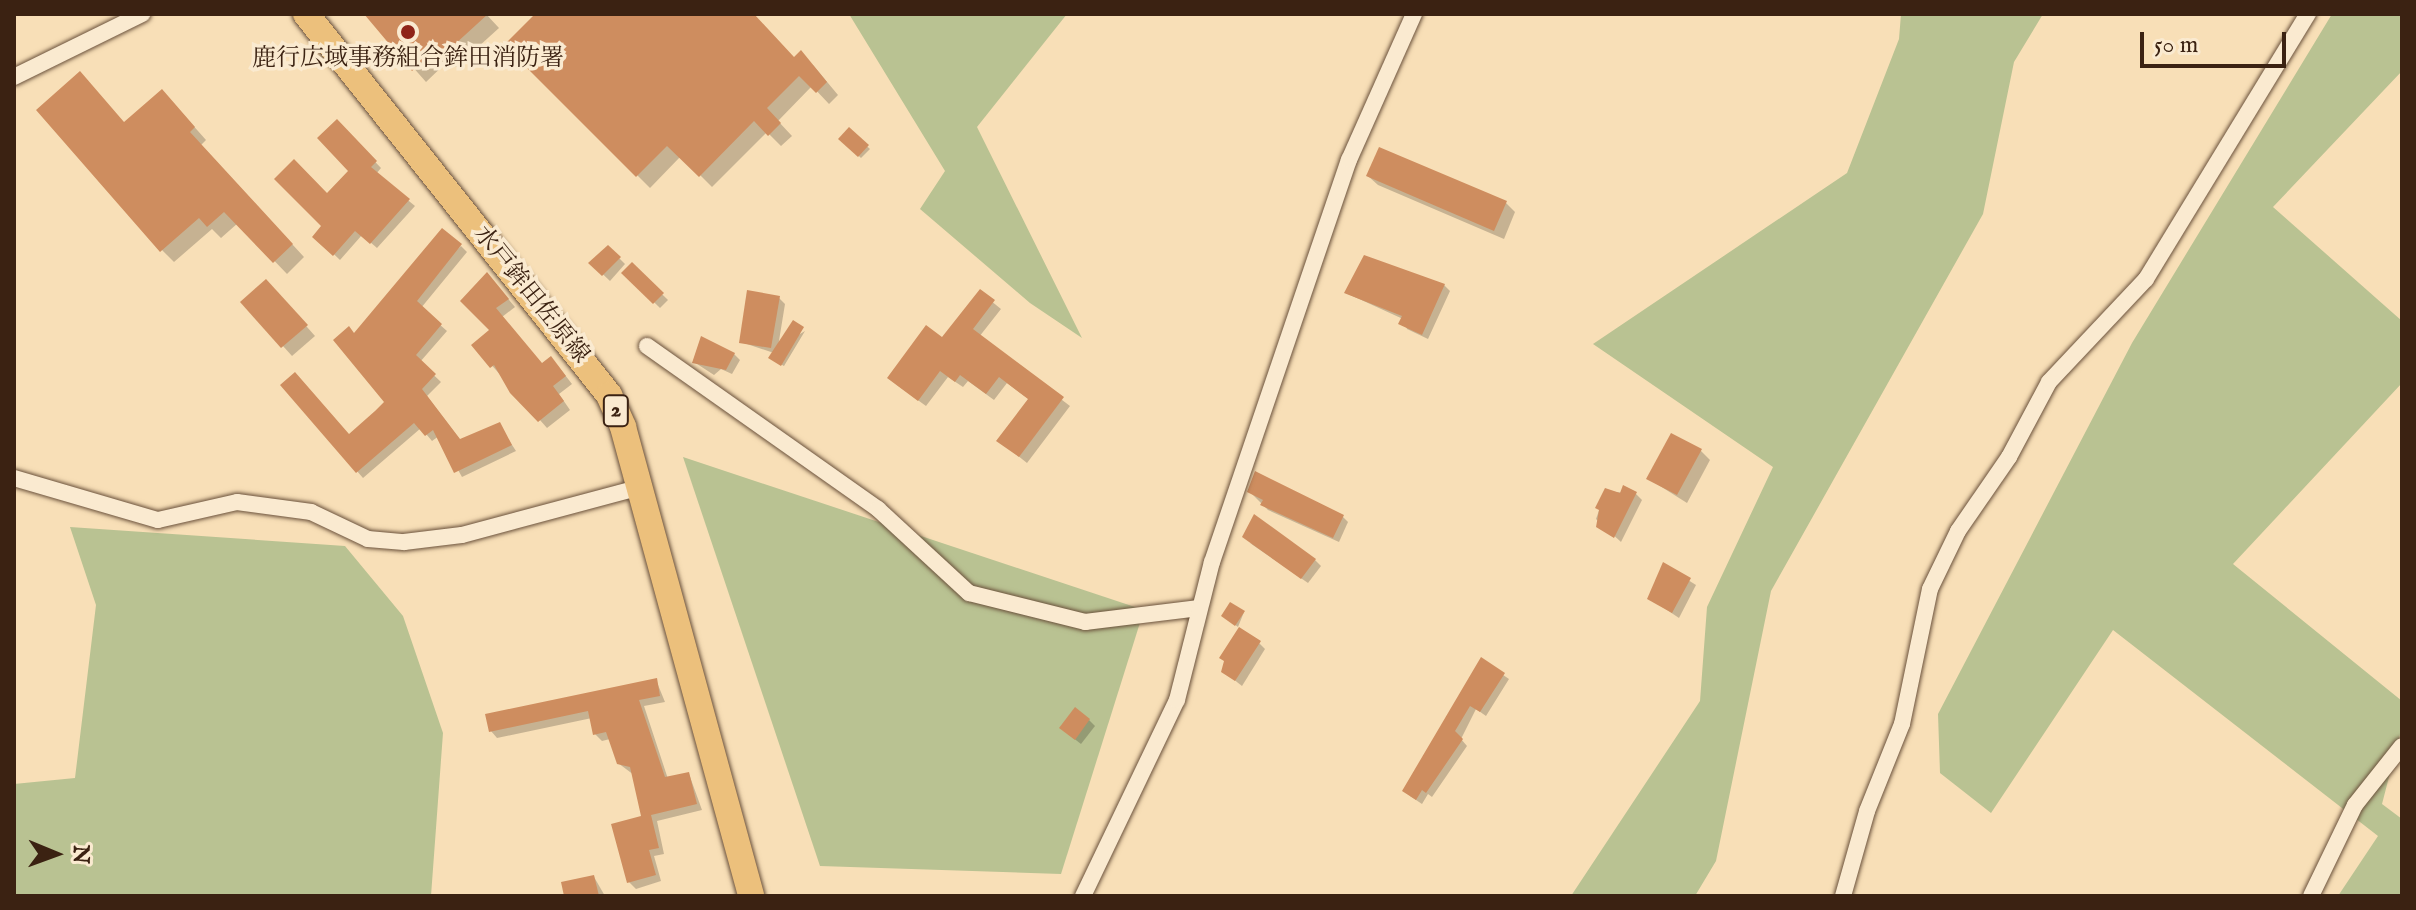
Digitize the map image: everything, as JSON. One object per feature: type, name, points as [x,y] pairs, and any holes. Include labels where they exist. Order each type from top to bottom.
[{"type":"main road","name":"水戸鉾田佐原線","points":[[306,14],[609,395],[638,488],[751,896]]},
{"type":"street","points":[[14,77],[142,14]]},
{"type":"street","points":[[1083,896],[1177,700],[1199,608],[1349,160],[1414,14]]},
{"type":"street","points":[[1843,896],[1867,811],[1902,724],[1930,589],[1958,531],[2009,457],[2049,382],[2146,279],[2308,14]]},
{"type":"street","points":[[647,346],[878,509],[969,593],[1085,622],[1199,608]]},
{"type":"street","points":[[14,478],[158,520],[237,502],[311,512],[368,539],[404,542],[462,535],[638,488]]},
{"type":"street","points":[[2311,896],[2355,805],[2402,746]]},
{"type":"green space","points":[[849,14],[1067,14],[977,127],[1082,338],[1030,303],[920,209],[945,171]]},
{"type":"green space","points":[[1901,14],[2043,14],[2014,62],[1983,214],[1771,591],[1716,861],[1695,896],[1571,896],[1700,701],[1707,607],[1773,467],[1593,344],[1847,173],[1899,39]]},
{"type":"green space","points":[[2332,14],[2402,14],[2402,71],[2273,207],[2402,321],[2402,383],[2233,564],[2402,701],[2402,727],[2382,804],[2402,819],[2402,896],[2338,896],[2378,836],[2113,630],[1991,813],[1940,773],[1938,714],[2132,343]]},
{"type":"green space","points":[[683,457],[1144,610],[1061,874],[820,866]]},
{"type":"green space","points":[[70,527],[345,546],[403,616],[443,733],[431,896],[14,896],[14,784],[75,778],[96,605]]},
{"type":"building","points":[[364,14],[488,14],[442,56],[436,49],[412,71]]},
{"type":"building","points":[[535,14],[754,14],[794,57],[801,50],[827,82],[816,93],[799,76],[767,108],[781,123],[768,136],[754,121],[699,177],[667,146],[636,177],[504,45]]},
{"type":"building","points":[[80,71],[124,122],[162,89],[195,127],[190,132],[293,244],[273,263],[224,212],[207,227],[199,218],[160,252],[36,110]]},
{"type":"building","points":[[337,119],[377,161],[371,167],[410,199],[370,244],[355,231],[333,256],[312,237],[321,226],[274,179],[294,159],[327,193],[348,171],[317,138]]},
{"type":"building","points":[[849,127],[869,145],[858,157],[838,139]]},
{"type":"building","points":[[1379,147],[1507,201],[1494,231],[1366,176]]},
{"type":"building","points":[[442,228],[462,244],[417,301],[442,324],[416,355],[436,374],[422,389],[460,439],[500,422],[512,445],[454,473],[433,430],[425,436],[414,423],[356,473],[280,385],[295,372],[349,434],[375,411],[384,402],[333,340],[349,326],[354,333]]},
{"type":"building","points":[[608,245],[621,257],[602,276],[588,263]]},
{"type":"building","points":[[1364,255],[1445,284],[1422,335],[1398,324],[1402,316],[1344,293]]},
{"type":"building","points":[[632,262],[664,293],[653,304],[621,273]]},
{"type":"building","points":[[487,272],[509,299],[496,308],[542,363],[551,356],[566,376],[553,386],[564,401],[538,422],[510,393],[494,365],[490,368],[471,345],[489,330],[460,301]]},
{"type":"building","points":[[266,279],[308,325],[281,348],[240,302]]},
{"type":"building","points":[[980,289],[995,300],[973,329],[1064,397],[1019,457],[996,441],[1028,399],[999,377],[986,394],[960,375],[955,382],[940,371],[918,401],[887,378],[926,325],[942,337]]},
{"type":"building","points":[[747,290],[780,296],[771,348],[739,343]]},
{"type":"building","points":[[793,320],[804,327],[781,366],[768,358]]},
{"type":"building","points":[[701,336],[735,353],[726,370],[692,363]]},
{"type":"building","points":[[1671,433],[1702,449],[1677,495],[1646,479]]},
{"type":"building","points":[[1255,471],[1344,515],[1333,538],[1260,505],[1263,500],[1247,492]]},
{"type":"building","points":[[1623,485],[1637,492],[1614,538],[1596,527],[1599,510],[1595,508],[1605,488],[1620,493]]},
{"type":"building","points":[[1254,514],[1316,559],[1301,579],[1242,537]]},
{"type":"building","points":[[1663,562],[1691,578],[1672,613],[1647,599]]},
{"type":"building","points":[[1230,602],[1245,611],[1235,626],[1221,616]]},
{"type":"building","points":[[1239,627],[1261,641],[1235,681],[1221,672],[1224,661],[1219,658]]},
{"type":"building","points":[[1481,657],[1505,673],[1480,712],[1470,706],[1455,731],[1463,739],[1426,793],[1422,790],[1416,800],[1402,791]]},
{"type":"building","points":[[657,678],[660,696],[639,700],[665,777],[689,772],[697,804],[651,815],[659,848],[649,850],[656,875],[627,883],[611,824],[641,816],[630,767],[617,764],[606,732],[593,735],[588,711],[489,732],[485,714]]},
{"type":"building","points":[[1075,707],[1090,719],[1075,740],[1059,728]]},
{"type":"building","points":[[594,875],[599,896],[564,896],[561,882]]},
{"type":"place","name":"鹿行広域事務組合鉾田消防署","points":[[408,32]]}]
